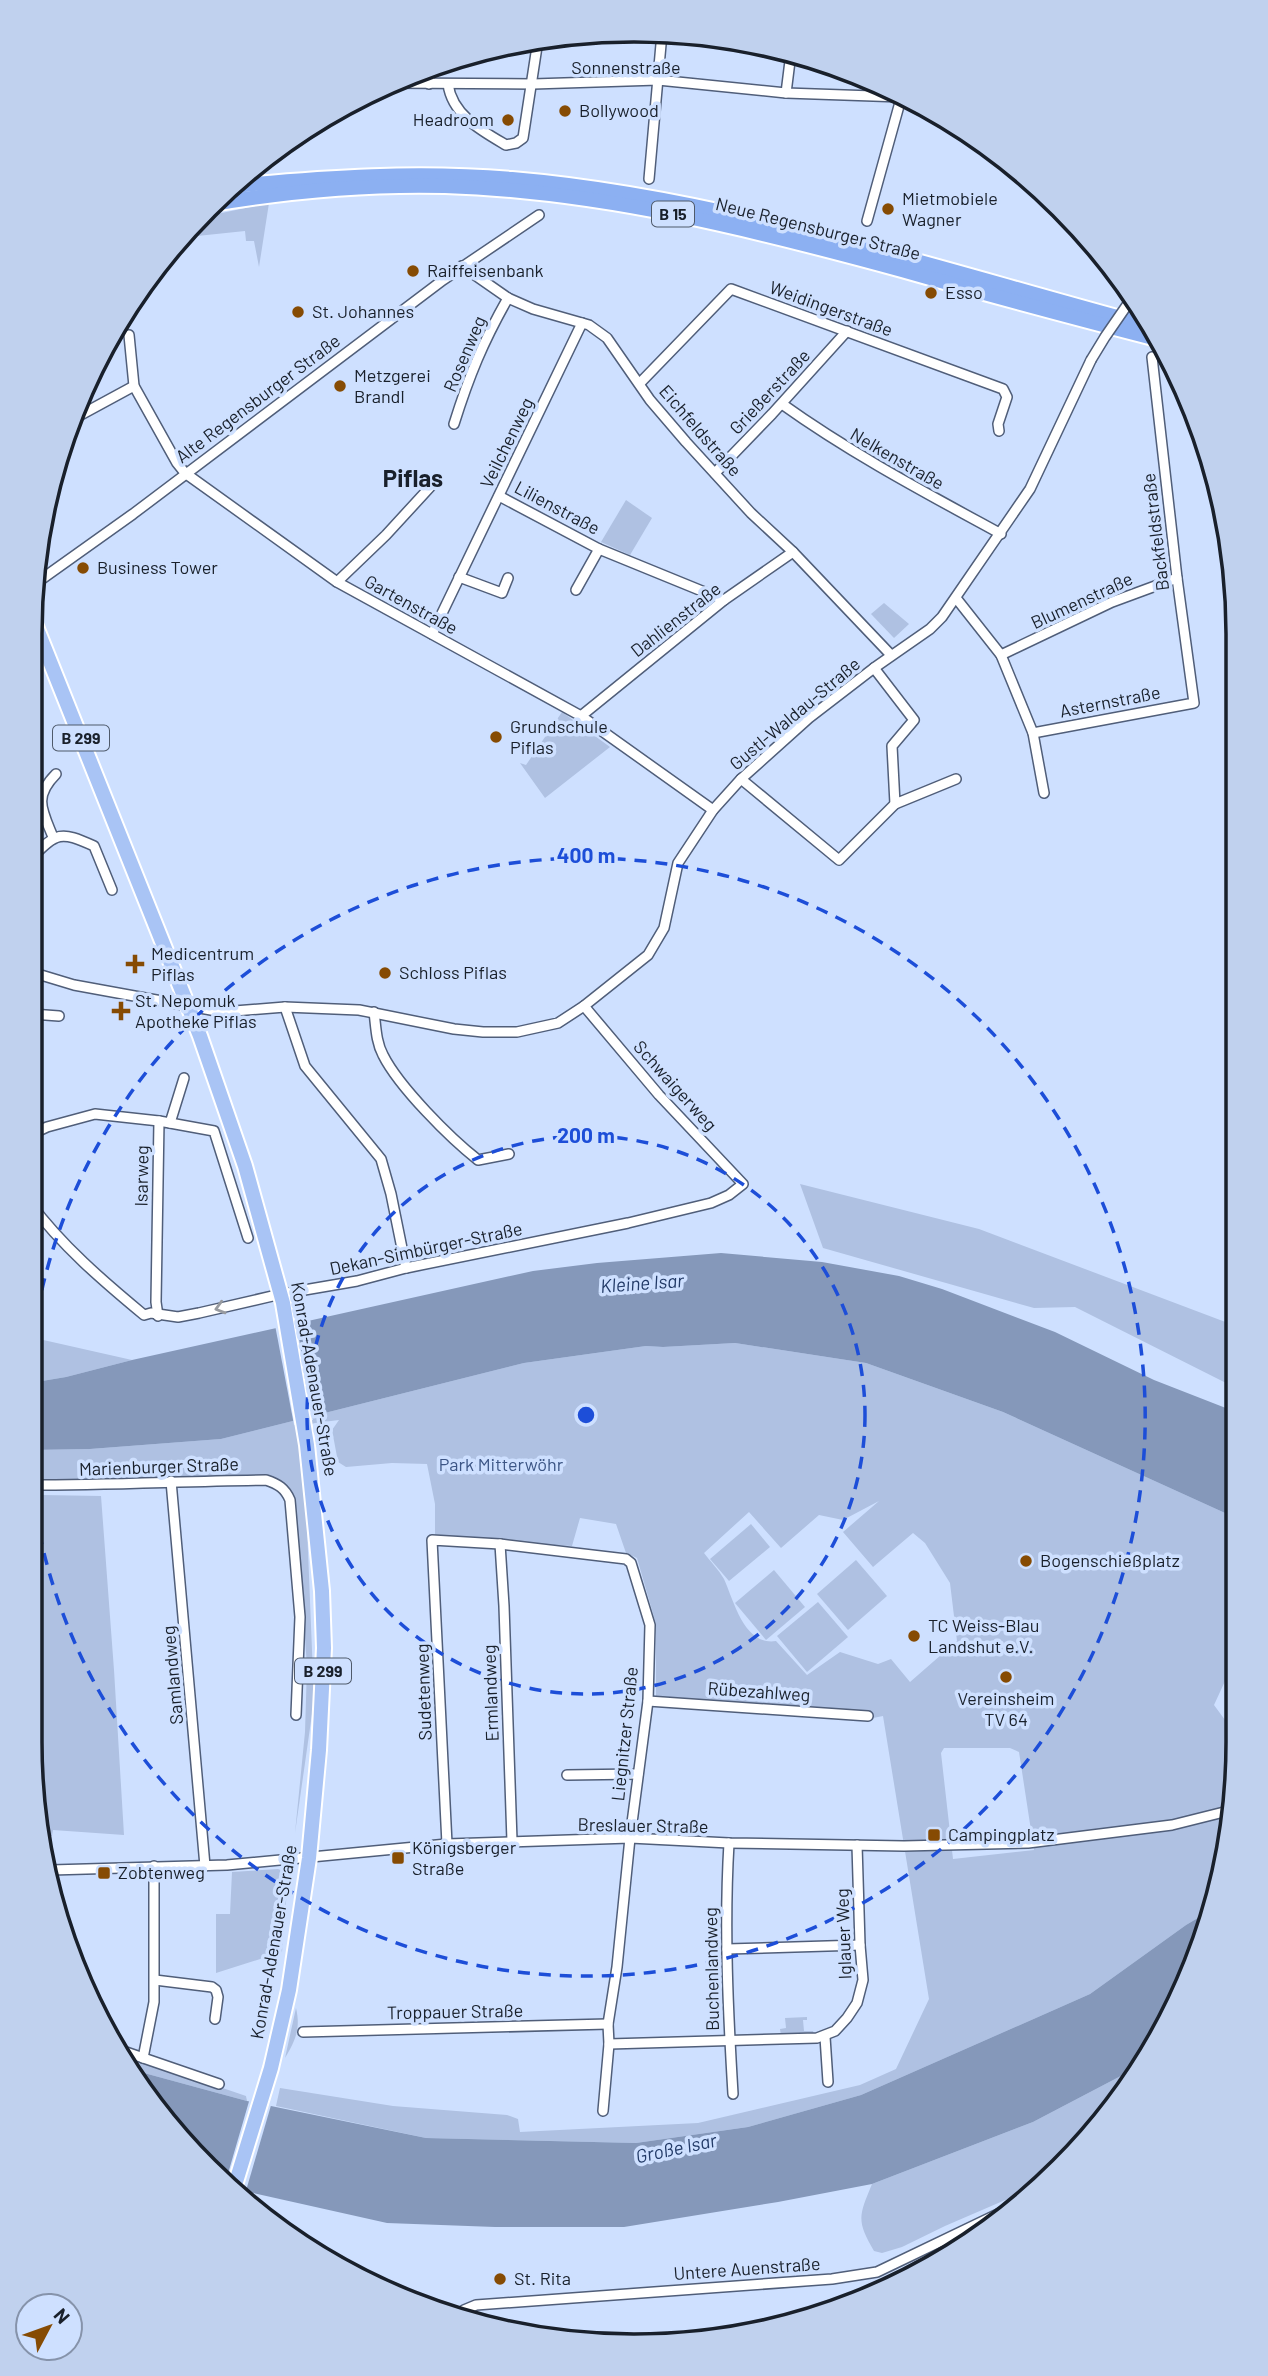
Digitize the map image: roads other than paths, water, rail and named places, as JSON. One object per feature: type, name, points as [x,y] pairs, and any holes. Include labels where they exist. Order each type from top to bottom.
[{"type":"highway","name":"Neue Regensburger Straße","points":[[249,184],[407,174],[469,176],[558,184],[636,195],[750,219],[1137,323]]},
{"type":"highway","name":"Neue Regensburger Straße","points":[[230,202],[309,190],[388,187],[456,187],[578,198],[709,220],[1146,336]]},
{"type":"main road","name":"Konrad-Adenauer-Straße","points":[[42,642],[188,1007],[244,1166],[282,1298],[307,1445],[320,1566],[324,1648],[319,1751],[309,1858],[289,1990],[271,2068],[236,2180]]},
{"type":"street","points":[[649,179],[661,43]]},
{"type":"street","points":[[448,84],[450,97],[470,122],[506,145],[516,144],[523,138],[537,50]]},
{"type":"street","points":[[786,93],[790,63]]},
{"type":"street","points":[[429,79],[429,84]]},
{"type":"street","name":"Sonnenstraße","points":[[416,84],[533,84],[659,80],[786,93],[879,95]]},
{"type":"street","points":[[867,221],[900,105]]},
{"type":"street","name":"Alte Regensburger Straße","points":[[45,578],[462,266],[539,215]]},
{"type":"street","name":"Eichfeldstraße","points":[[462,266],[508,298],[533,309],[582,323],[607,338],[650,400],[686,443],[891,655]]},
{"type":"street","name":"Weidingerstraße","points":[[639,383],[731,289],[1003,389],[1007,397],[998,424],[999,430]]},
{"type":"street","name":"Rosenweg","points":[[454,424],[476,359],[508,298]]},
{"type":"street","name":"Gustl-Waldau-Straße","points":[[42,975],[74,985],[222,1012],[324,1007],[374,1013],[454,1029],[497,1032],[517,1032],[558,1023],[584,1006],[648,955],[664,928],[678,863],[713,810],[741,779],[800,726],[874,667],[930,629],[956,598],[1001,534],[1044,463],[1091,360],[1127,306]]},
{"type":"street","name":"Veilchenweg","points":[[432,634],[582,323]]},
{"type":"street","name":"Grießerstraße","points":[[715,472],[782,404],[847,331]]},
{"type":"street","name":"Gartenstraße","points":[[129,335],[134,386],[177,463],[186,473],[337,582],[581,716],[713,810]]},
{"type":"street","name":"Backfeldstraße","points":[[1152,357],[1194,702]]},
{"type":"street","points":[[85,413],[134,386]]},
{"type":"street","name":"Nelkenstraße","points":[[782,404],[829,438],[881,470],[1001,534]]},
{"type":"street","points":[[337,582],[386,535],[431,486]]},
{"type":"street","name":"Lilienstraße","points":[[499,496],[599,549],[724,600]]},
{"type":"street","name":"Lilienstraße","points":[[576,590],[599,549]]},
{"type":"street","name":"Dahlienstraße","points":[[581,716],[724,600],[793,552]]},
{"type":"street","points":[[459,578],[502,593],[508,578]]},
{"type":"street","name":"Blumenstraße","points":[[1001,656],[1112,602],[1177,578]]},
{"type":"street","points":[[956,598],[1001,656],[1033,733],[1044,793]]},
{"type":"street","points":[[874,667],[914,720],[892,746],[895,804]]},
{"type":"street","name":"Asternstraße","points":[[1033,733],[1194,702]]},
{"type":"street","points":[[42,794],[45,786],[56,774]]},
{"type":"street","points":[[741,779],[839,860],[895,804],[956,779]]},
{"type":"street","points":[[42,804],[53,837]]},
{"type":"street","points":[[42,848],[53,837],[61,836],[94,846],[112,890]]},
{"type":"street","name":"Schwaigerweg","points":[[584,1006],[659,1095],[743,1184]]},
{"type":"street","points":[[285,1007],[305,1066],[381,1159],[406,1268]]},
{"type":"street","points":[[374,1013],[377,1041],[383,1055],[411,1093],[461,1146],[478,1160],[509,1154]]},
{"type":"street","points":[[42,1015],[59,1016]]},
{"type":"street","points":[[170,1123],[184,1078]]},
{"type":"street","points":[[42,1130],[95,1114],[159,1121]]},
{"type":"street","name":"Isarweg","points":[[158,1316],[159,1121],[214,1131],[248,1238]]},
{"type":"street","name":"Dekan-Simbürger-Straße","points":[[42,1219],[107,1285],[144,1315],[188,1315],[282,1298],[406,1268],[628,1223],[711,1203],[729,1195],[743,1184]]},
{"type":"street","name":"Marienburger Straße","points":[[42,1485],[266,1480],[277,1483],[286,1491],[290,1500],[300,1617],[296,1715]]},
{"type":"street","name":"Samlandweg","points":[[171,1481],[205,1866]]},
{"type":"street","name":"Liegnitzer Straße","points":[[432,1540],[500,1544],[609,1556],[631,1563],[650,1625],[648,1701],[608,2024],[609,2044],[603,2111]]},
{"type":"street","name":"Sudetenweg","points":[[432,1540],[447,1843]]},
{"type":"street","name":"Ermlandweg","points":[[500,1544],[512,1841]]},
{"type":"street","name":"Rübezahlweg","points":[[648,1701],[868,1716]]},
{"type":"street","points":[[567,1775],[638,1774]]},
{"type":"street","name":"Breslauer Straße","points":[[56,1870],[205,1866],[447,1843],[512,1841],[630,1838],[729,1843],[905,1846],[1028,1843],[1172,1825],[1222,1813]]},
{"type":"street","name":"Buchenlandweg","points":[[729,1843],[727,1949],[733,2094]]},
{"type":"street","name":"Iglauer Weg","points":[[825,2037],[835,2031],[857,2003],[863,1980],[857,1844]]},
{"type":"street","points":[[144,2058],[154,2002],[153,1866]]},
{"type":"street","points":[[727,1949],[860,1945]]},
{"type":"street","points":[[155,1980],[212,1987],[218,1997],[215,2019]]},
{"type":"street","name":"Troppauer Straße","points":[[303,2032],[608,2024]]},
{"type":"street","points":[[609,2044],[825,2037],[828,2082]]},
{"type":"street","points":[[131,2054],[219,2084]]},
{"type":"street","name":"Untere Auenstraße","points":[[465,2309],[476,2305],[832,2279],[877,2272],[977,2224]]},
{"type":"water","name":"Kleine Isar","points":[[721,1253],[822,1262],[899,1276],[942,1289],[1055,1332],[1154,1380],[1226,1408],[1226,1513],[1003,1412],[866,1363],[735,1343],[646,1346],[524,1363],[221,1439],[42,1450],[42,1381],[533,1271]]},
{"type":"water","name":"Große Isar","points":[[1199,1917],[1165,2004],[1123,2075],[1033,2122],[872,2184],[624,2227],[495,2227],[387,2223],[250,2192],[215,2161],[189,2132],[143,2073],[247,2101],[426,2138],[636,2143],[748,2127],[861,2095],[1090,1994]]},
{"type":"place","name":"Bollywood","points":[[565,111]]},
{"type":"place","name":"Headroom","points":[[508,120]]},
{"type":"place","name":"Mietmobiele Wagner","points":[[888,209]]},
{"type":"place","name":"Raiffeisenbank","points":[[413,271]]},
{"type":"place","name":"Esso","points":[[931,293]]},
{"type":"place","name":"St. Johannes","points":[[298,312]]},
{"type":"place","name":"Metzgerei Brandl","points":[[340,386]]},
{"type":"place","name":"Business Tower","points":[[83,568]]},
{"type":"place","name":"Grundschule Piflas","points":[[496,737]]},
{"type":"place","name":"Medicentrum Piflas","points":[[135,964]]},
{"type":"place","name":"Schloss Piflas","points":[[385,973]]},
{"type":"place","name":"St. Nepomuk Apotheke Piflas","points":[[121,1011]]},
{"type":"place","name":"Bogenschießplatz","points":[[1026,1561]]},
{"type":"place","name":"TC Weiss-Blau Landshut e.V.","points":[[914,1636]]},
{"type":"place","name":"Vereinsheim TV 64","points":[[1006,1677]]},
{"type":"place","name":"Campingplatz","points":[[934,1835]]},
{"type":"place","name":"Königsberger Straße","points":[[398,1858]]},
{"type":"place","name":"Zobtenweg","points":[[104,1873]]},
{"type":"place","name":"St. Rita","points":[[500,2279]]},
{"type":"district","name":"Piflas","points":[[413,479]]},
{"type":"park label","name":"Park Mitterwöhr","points":[[501,1465]]}]
